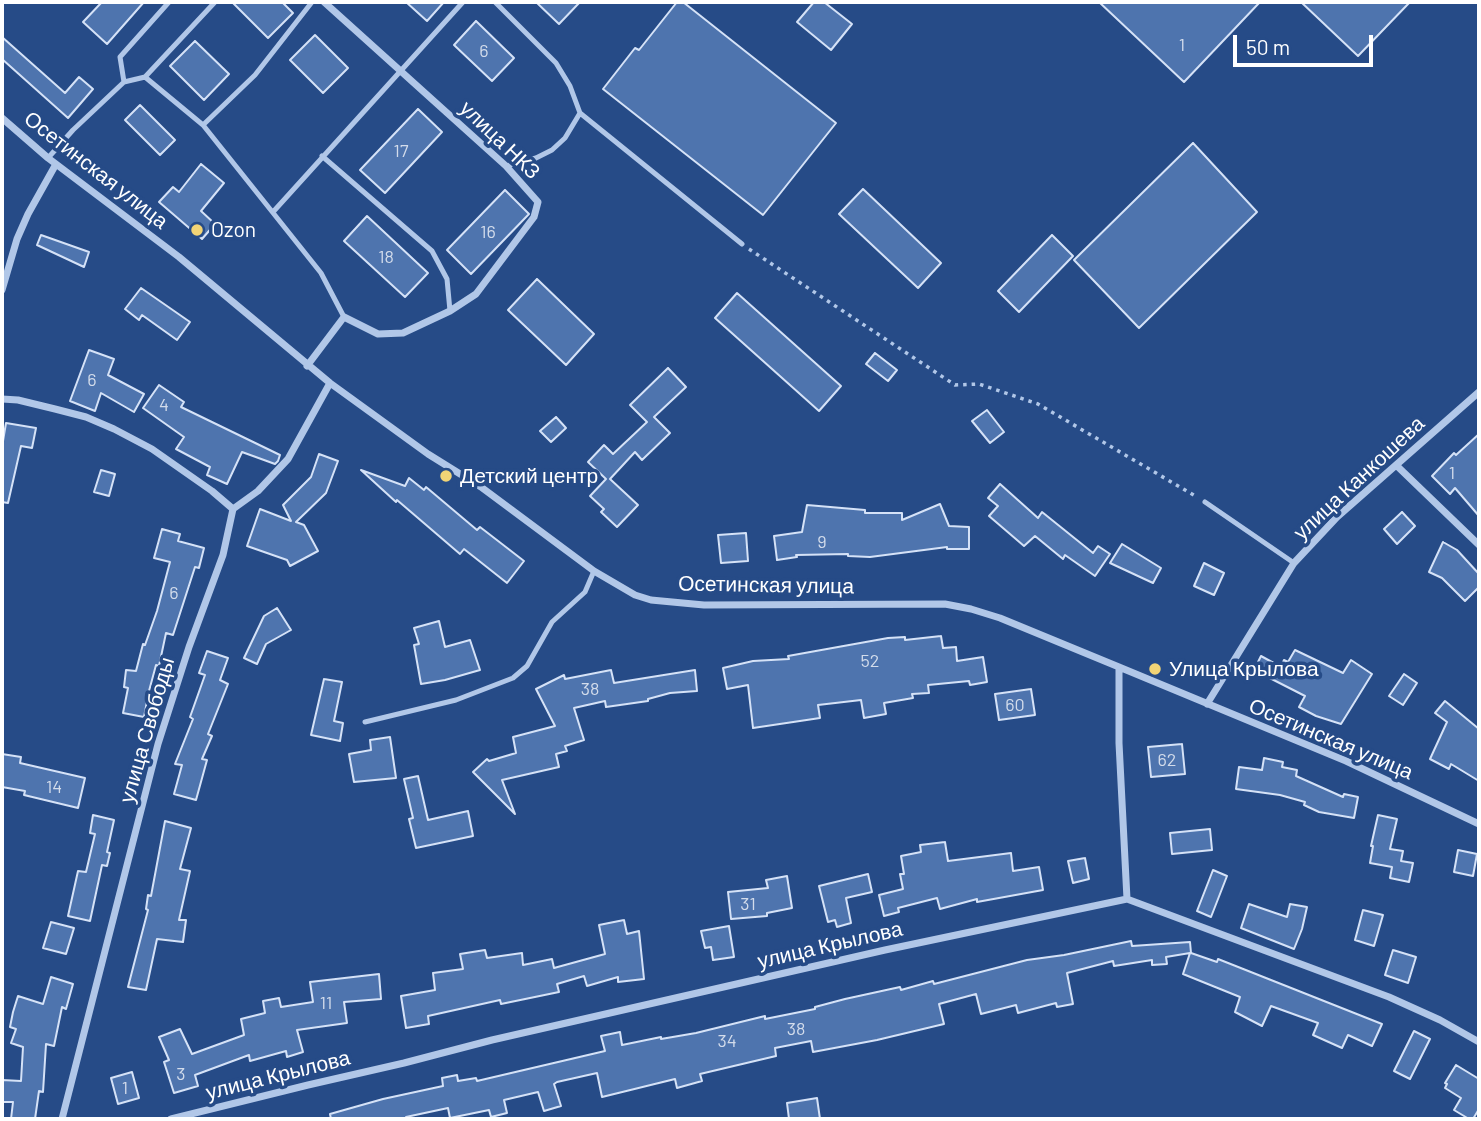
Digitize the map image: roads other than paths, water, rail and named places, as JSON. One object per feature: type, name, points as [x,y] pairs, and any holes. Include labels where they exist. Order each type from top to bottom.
[{"type":"street","name":"улица НКЗ","points":[[328,3],[506,166],[538,202],[534,217],[476,294],[450,311],[403,334],[378,334],[344,317]]},
{"type":"street","name":"Осетинская улица","points":[[2,118],[48,158],[179,257],[307,366],[428,454],[481,487],[594,571],[635,595],[651,600],[704,605],[945,604],[971,609],[1000,618],[1346,761],[1479,824]]},
{"type":"street","points":[[2,290],[17,239],[56,164]]},
{"type":"street","points":[[307,366],[344,317]]},
{"type":"street","points":[[2,399],[18,400],[86,417],[114,429],[152,449],[233,509],[268,482],[288,459],[330,383]]},
{"type":"street","name":"улица Канкошева","points":[[1207,704],[1294,562],[1337,517],[1479,393]]},
{"type":"street","points":[[1396,465],[1479,545]]},
{"type":"street","name":"улица Свободы","points":[[62,1119],[158,744],[189,647],[223,555],[233,509]]},
{"type":"street","points":[[1119,667],[1119,743],[1127,899],[1389,997],[1440,1020],[1479,1042]]},
{"type":"street","name":"улица Крылова","points":[[171,1119],[505,1037],[885,950],[1127,899]]},
{"type":"lane","points":[[124,82],[120,57],[169,2]]},
{"type":"lane","points":[[48,158],[73,130],[124,82],[145,77],[215,2]]},
{"type":"lane","points":[[203,125],[255,75],[312,2]]},
{"type":"lane","points":[[273,212],[463,2]]},
{"type":"lane","points":[[495,2],[556,63],[570,86],[580,113],[742,244]]},
{"type":"lane","points":[[145,77],[203,125],[320,274],[344,317]]},
{"type":"lane","points":[[506,166],[536,158],[552,150],[565,138],[580,113]]},
{"type":"lane","points":[[323,156],[432,251],[447,279],[450,311]]},
{"type":"lane","points":[[1205,502],[1294,562]]},
{"type":"lane","points":[[365,722],[456,700],[513,678],[527,667],[552,622],[585,592],[594,571]]},
{"type":"place","name":"Ozon","points":[[197,230]]},
{"type":"place","name":"Детский центр","points":[[446,476]]},
{"type":"place","name":"Улица Крылова","points":[[1155,669]]}]
